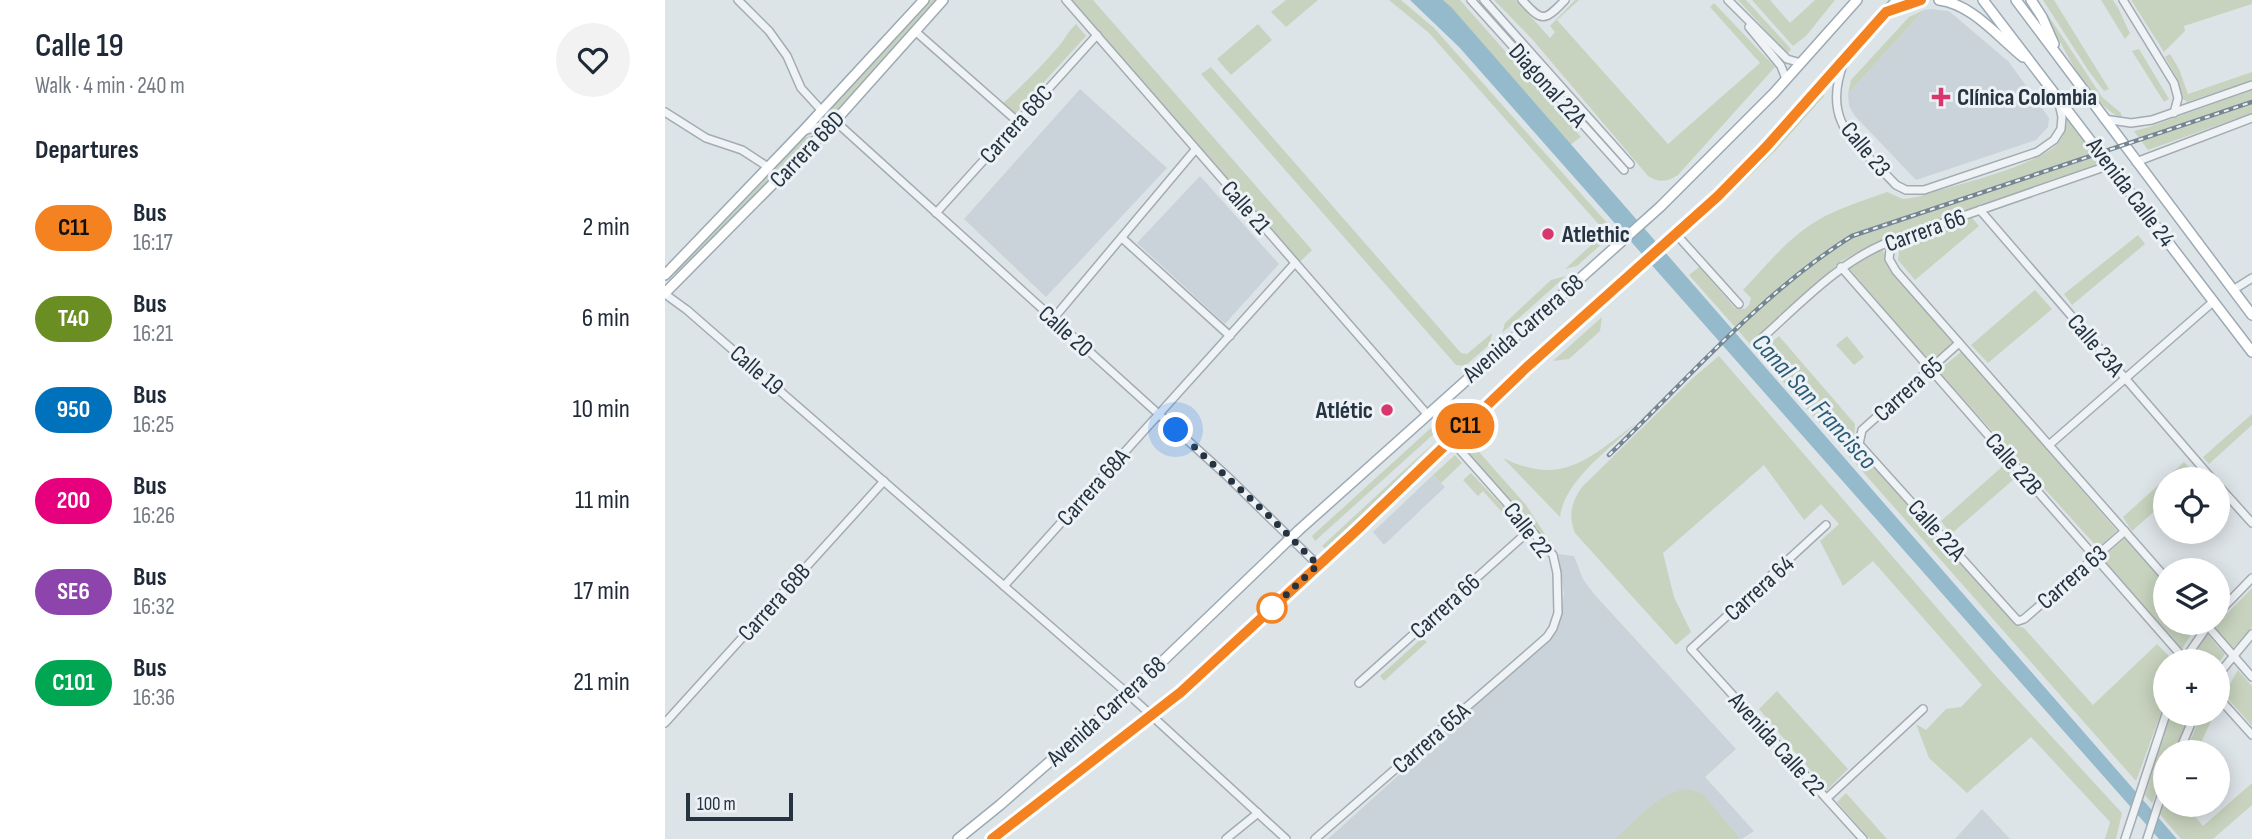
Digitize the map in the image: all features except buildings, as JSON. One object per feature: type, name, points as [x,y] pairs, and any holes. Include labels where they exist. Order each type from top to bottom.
[{"type":"main road","name":"Carrera 68D","points":[[665,293],[835,121],[943,0]]},
{"type":"main road","name":"Avenida Carrera 68","points":[[958,839],[1041,771],[1290,537],[1644,221],[1786,79],[1857,0]]},
{"type":"main road","name":"Avenida Carrera 68","points":[[992,839],[1099,753],[1151,716],[1318,565],[1527,367],[1676,234],[1766,147],[1897,0]]},
{"type":"main road","points":[[1886,12],[1921,0]]},
{"type":"main road","points":[[1939,0],[1954,3],[1970,12],[2034,65]]},
{"type":"main road","name":"Avenida Calle 24","points":[[2016,0],[2252,315]]},
{"type":"main road","points":[[2031,0],[2042,17],[2061,59]]},
{"type":"main road","name":"Avenida Calle 24","points":[[1984,1],[2252,352]]},
{"type":"main road","name":"Carrera 68D","points":[[665,275],[822,111],[919,2]]},
{"type":"street","points":[[738,0],[769,31],[787,56],[801,88],[822,111]]},
{"type":"street","name":"Calle 21","points":[[1066,0],[1427,414]]},
{"type":"street","name":"Diagonal 22A","points":[[1472,0],[1627,167],[1484,0]]},
{"type":"street","points":[[1522,0],[1540,17],[1549,17],[1565,0]]},
{"type":"street","points":[[1728,0],[1787,60],[1801,63]]},
{"type":"street","points":[[2123,0],[2173,83],[2178,98],[2174,113]]},
{"type":"street","points":[[1741,15],[1781,66],[1786,79]]},
{"type":"street","points":[[915,31],[1018,122]]},
{"type":"street","name":"Carrera 68C","points":[[936,213],[1097,36]]},
{"type":"street","name":"Calle 23","points":[[1844,61],[1835,91],[1840,121],[1896,185],[1906,190]]},
{"type":"street","points":[[2103,118],[2141,122],[2252,85]]},
{"type":"street","name":"Carrera 66","points":[[1906,190],[1924,190],[2046,147],[2061,129],[2062,117],[2057,95]]},
{"type":"street","points":[[665,111],[706,138],[742,150],[768,167]]},
{"type":"street","points":[[2136,162],[2252,118]]},
{"type":"street","points":[[803,131],[835,121]]},
{"type":"street","name":"Calle 20","points":[[835,121],[1159,415],[1318,565]]},
{"type":"street","points":[[1053,319],[1195,150]]},
{"type":"street","name":"Carrera 66","points":[[1763,337],[1841,267],[1864,253],[1891,241],[2110,165]]},
{"type":"street","name":"Calle 23A","points":[[1980,210],[2202,467]]},
{"type":"street","points":[[1676,234],[1739,304]]},
{"type":"street","points":[[1122,238],[1230,336]]},
{"type":"street","name":"Calle 22B","points":[[1891,241],[1891,263],[2153,563]]},
{"type":"street","name":"Carrera 68A","points":[[1004,586],[1296,263]]},
{"type":"street","name":"Calle 22B","points":[[1841,267],[2175,649]]},
{"type":"street","points":[[2233,290],[2252,278]]},
{"type":"street","name":"Calle 19","points":[[665,293],[688,310],[1126,693],[1286,839]]},
{"type":"street","points":[[2049,444],[2214,301]]},
{"type":"street","name":"Carrera 65","points":[[1859,438],[1862,430],[1959,343]]},
{"type":"street","name":"Calle 22A","points":[[1859,438],[1859,444],[2018,621]]},
{"type":"street","name":"Calle 22","points":[[1451,440],[1553,555],[1557,573],[1558,613],[1547,638]]},
{"type":"street","name":"Carrera 68B","points":[[665,723],[884,481]]},
{"type":"street","points":[[2230,498],[2252,523]]},
{"type":"street","name":"Carrera 64","points":[[1691,649],[1826,525]]},
{"type":"street","name":"Carrera 66","points":[[1359,683],[1531,528]]},
{"type":"street","name":"Carrera 63","points":[[2018,621],[2024,619],[2125,531]]},
{"type":"street","points":[[2230,601],[2252,578]]},
{"type":"street","points":[[2230,659],[2252,634]]},
{"type":"street","points":[[2216,635],[2252,677]]},
{"type":"street","name":"Carrera 65A","points":[[1315,839],[1547,638]]},
{"type":"street","name":"Avenida Calle 22","points":[[1691,649],[1863,839]]},
{"type":"street","points":[[1827,798],[1923,709]]},
{"type":"street","points":[[2230,710],[2252,735]]},
{"type":"street","points":[[2125,839],[2162,726]]},
{"type":"street","points":[[1226,839],[1258,813]]},
{"type":"street","points":[[2147,839],[2153,817]]},
{"type":"shaded area","name":"Clínica Colombia","points":[[1924,10],[1949,11],[2009,62],[2049,118],[2048,127],[2036,140],[1916,180],[1855,116],[1849,106],[1848,94]]},
{"type":"shaded area","points":[[1080,89],[1167,168],[1046,297],[964,219]]},
{"type":"shaded area","points":[[1200,176],[1279,264],[1225,324],[1137,243]]},
{"type":"shaded area","points":[[1433,475],[1445,487],[1384,545],[1373,532]]},
{"type":"shaded area","points":[[1558,554],[1574,556],[1583,579],[1594,594],[1736,749],[1705,777],[1754,831],[1742,839],[1328,839],[1550,638],[1561,612],[1564,594]]},
{"type":"shaded area","points":[[1982,809],[2010,839],[1955,839]]},
{"type":"green space","points":[[930,0],[936,0],[834,115],[817,121]]},
{"type":"green space","points":[[1072,0],[1093,0],[1312,250],[1300,262]]},
{"type":"green space","points":[[1286,0],[1318,0],[1286,27],[1271,12]]},
{"type":"green space","points":[[1389,0],[1401,0],[1434,28],[1615,232],[1577,266],[1565,269],[1601,236],[1601,227],[1429,33]]},
{"type":"green space","points":[[1443,0],[1460,0],[1581,137],[1570,145]]},
{"type":"green space","points":[[1494,0],[1516,0],[1550,38],[1555,32],[1550,26],[1575,0],[1579,0],[1557,20],[1668,144],[1760,63],[1710,7],[1714,3],[1775,67],[1678,175],[1659,181],[1648,176],[1532,39]]},
{"type":"green space","points":[[1738,0],[1746,0],[1791,49],[1787,54]]},
{"type":"green space","points":[[1752,0],[1770,0],[1790,23],[1815,0],[1835,0],[1806,36],[1793,46]]},
{"type":"green space","points":[[2036,0],[2102,97],[2121,113],[2122,119],[2095,97],[2083,82]]},
{"type":"green space","points":[[2043,0],[2054,0],[2109,89],[2104,91],[2088,70]]},
{"type":"green space","points":[[2101,0],[2113,0],[2116,4],[2130,33],[2125,39]]},
{"type":"green space","points":[[2131,0],[2252,0],[2252,4],[2184,26],[2185,31],[2164,52]]},
{"type":"green space","points":[[1924,10],[1848,94],[1851,80],[1909,17]]},
{"type":"green space","points":[[1076,24],[1086,36],[1014,115],[1002,104],[1059,46]]},
{"type":"green space","points":[[1258,24],[1272,40],[1231,75],[1217,59]]},
{"type":"green space","points":[[2139,49],[2169,99],[2164,102],[2132,51]]},
{"type":"green space","points":[[2170,54],[2188,94],[2252,72],[2252,80],[2187,102],[2182,98],[2177,78],[2165,57]]},
{"type":"green space","points":[[1211,67],[1461,353],[1467,354],[1492,333],[1490,344],[1465,366],[1456,365],[1201,74]]},
{"type":"green space","points":[[2252,90],[2252,113],[2148,150],[2134,131],[2149,127]]},
{"type":"green space","points":[[1823,94],[1775,151],[1716,208]]},
{"type":"green space","points":[[2067,118],[2102,163],[1876,242],[1840,262],[1760,333],[1757,339],[1765,347],[1779,336],[1855,424],[1854,443],[1861,452],[2015,625],[2024,628],[2093,705],[2157,644],[2162,649],[2153,649],[2153,726],[2156,726],[2136,781],[1689,275],[1699,267],[1735,308],[1745,309],[1751,298],[1743,290],[1786,244],[1823,217],[1887,192],[1903,199],[1917,197],[2020,165],[2057,144]]},
{"type":"green space","points":[[814,135],[678,275],[674,272],[803,138]]},
{"type":"green space","points":[[1972,218],[1979,226],[1915,280],[1898,260],[1902,244]]},
{"type":"green space","points":[[2138,235],[2145,244],[2072,305],[2064,294]]},
{"type":"green space","points":[[1883,250],[1889,269],[1953,342],[1930,362],[1848,267]]},
{"type":"green space","points":[[1566,276],[1502,333],[1505,323],[1551,280]]},
{"type":"green space","points":[[2035,290],[2052,309],[1988,363],[1971,345]]},
{"type":"green space","points":[[1602,317],[1600,331],[1569,359],[1553,361]]},
{"type":"green space","points":[[1847,336],[1864,357],[1854,365],[1836,345]]},
{"type":"green space","points":[[1962,351],[2117,531],[2098,548],[1938,371]]},
{"type":"green space","points":[[1719,356],[1995,675],[2122,813],[2116,839],[2105,839],[2110,822],[2031,737],[1967,793],[1929,758],[1916,724],[1926,730],[1946,709],[1961,707],[1982,685],[1873,561],[1843,586],[1820,541],[1839,524],[1821,504],[1804,520],[1764,465],[1663,553],[1674,597],[1691,632],[1676,645],[1575,533],[1572,509],[1582,487],[1695,376]]},
{"type":"green space","points":[[2252,414],[2252,425],[2209,464],[2203,457]]},
{"type":"green space","points":[[1635,424],[1579,478],[1563,504],[1560,517],[1503,458],[1542,470],[1559,469],[1589,457]]},
{"type":"green space","points":[[1432,427],[1436,432],[1315,541],[1312,536]]},
{"type":"green space","points":[[1440,437],[1327,550],[1322,546]]},
{"type":"green space","points":[[1472,444],[1526,505],[1558,554],[1465,450]]},
{"type":"green space","points":[[1455,455],[1462,463],[1441,483],[1433,475]]},
{"type":"green space","points":[[2004,465],[2014,479],[1951,534],[1941,521]]},
{"type":"green space","points":[[1471,473],[1523,528],[1519,531],[1483,491],[1478,496],[1463,480]]},
{"type":"green space","points":[[2153,490],[2153,513],[2132,531],[2123,517]]},
{"type":"green space","points":[[2125,538],[2153,570],[2153,616],[2102,558]]},
{"type":"green space","points":[[2252,588],[2252,627],[2233,648],[2221,635],[2230,635],[2230,611]]},
{"type":"green space","points":[[2170,635],[2191,635],[2182,649]]},
{"type":"green space","points":[[2208,635],[2220,649],[2197,649]]},
{"type":"green space","points":[[1422,638],[1427,642],[1384,681],[1380,676]]},
{"type":"green space","points":[[2238,670],[2252,686],[2252,726],[2230,701],[2230,684]]},
{"type":"green space","points":[[1777,691],[1848,769],[1827,790],[1759,709]]},
{"type":"green space","points":[[2167,726],[2186,726],[2179,740],[2163,740]]},
{"type":"green space","points":[[2197,726],[2209,726],[2202,740],[2190,740]]},
{"type":"green space","points":[[2153,770],[2152,803],[2145,795]]},
{"type":"green space","points":[[2252,783],[2252,805],[2213,839],[2181,839],[2162,817],[2195,817],[2203,826],[2213,817],[2230,817],[2230,802]]},
{"type":"green space","points":[[1688,789],[1703,794],[1740,839],[1615,839],[1658,801],[1677,791]]},
{"type":"green space","points":[[1846,793],[1887,839],[1870,839],[1837,802]]},
{"type":"water","points":[[1410,0],[1443,0],[1452,8],[2153,811],[2153,817],[2158,817],[2177,839],[2159,839],[1459,47]]},
{"type":"railway","points":[[1609,455],[1756,311],[1819,258],[1852,236],[2252,102]]},
{"type":"bus line","name":"C11","points":[[992,839],[1099,753],[1159,711],[1181,692],[1358,529],[1527,367],[1718,196],[1766,147],[1886,12],[1921,0]]},
{"type":"place","name":"Clínica Colombia","points":[[1941,97]]},
{"type":"place","name":"Atlethic","points":[[1548,234]]},
{"type":"place","name":"Atlétic","points":[[1387,410]]},
{"type":"route","points":[[1176,430],[1318,565],[1272,608]]},
{"type":"water label","name":"Canal San Francisco","points":[[1815,401]]}]
